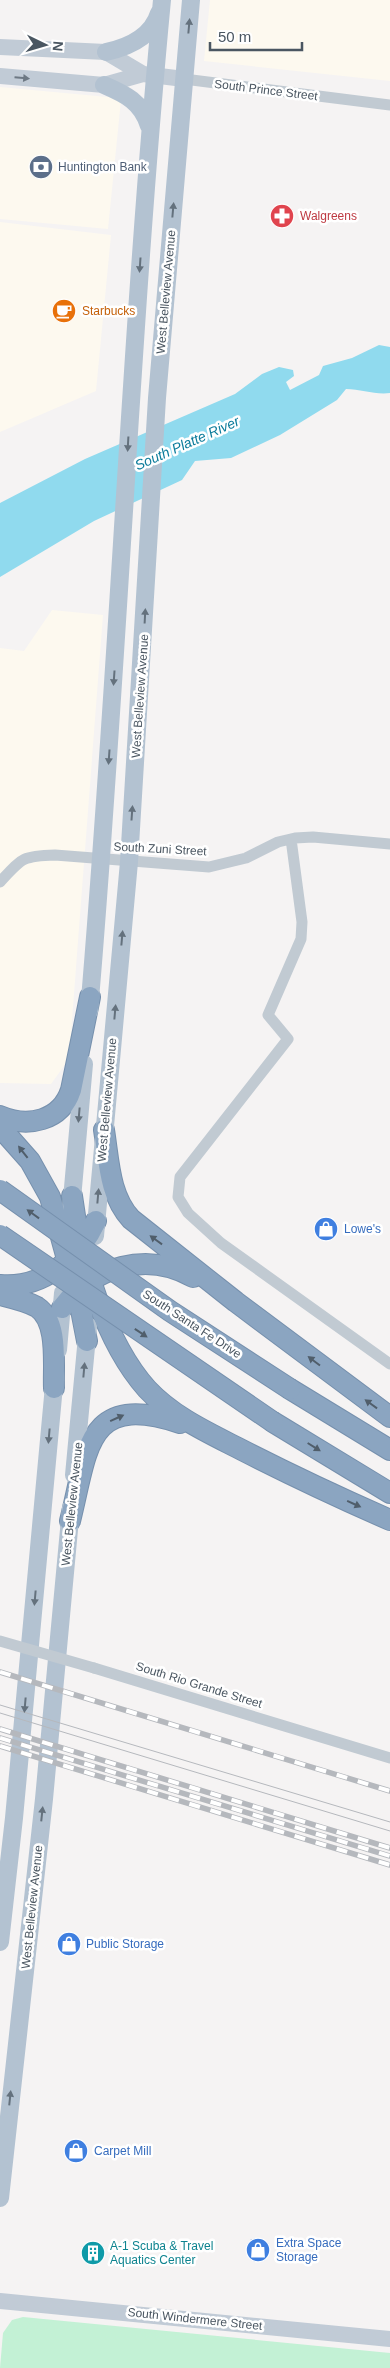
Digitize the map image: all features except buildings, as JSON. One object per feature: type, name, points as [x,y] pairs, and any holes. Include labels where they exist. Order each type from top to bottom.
[{"type":"highway","points":[[0,1116],[20,1121],[36,1121],[56,1113],[65,1104],[71,1090],[90,997]]},
{"type":"highway","points":[[0,1127],[30,1161],[48,1193],[61,1230],[74,1254],[83,1285],[87,1341]]},
{"type":"highway","points":[[104,1130],[115,1194],[125,1213],[143,1230],[236,1302],[390,1417]]},
{"type":"highway","name":"South Santa Fe Drive","points":[[0,1190],[162,1305],[290,1390],[390,1450]]},
{"type":"highway","points":[[72,1196],[74,1254]]},
{"type":"highway","points":[[0,1285],[31,1282],[49,1274],[74,1254],[96,1221]]},
{"type":"highway","points":[[0,1235],[273,1422],[390,1492]]},
{"type":"highway","points":[[62,1308],[83,1285],[117,1267],[131,1264],[156,1264],[177,1269],[236,1302]]},
{"type":"highway","points":[[83,1285],[132,1370],[163,1404],[204,1430],[294,1476],[390,1520]]},
{"type":"highway","points":[[0,1295],[36,1307],[47,1319],[52,1342],[54,1388]]},
{"type":"highway","points":[[70,1522],[90,1443],[94,1436],[110,1421],[128,1414],[144,1414],[204,1430]]},
{"type":"main road","name":"West Belleview Avenue","points":[[83,1285],[96,1221],[129,862],[157,398],[192,0]]},
{"type":"main road","points":[[106,52],[128,46],[140,39],[157,20],[162,1]]},
{"type":"main road","points":[[72,1196],[102,860],[131,395],[150,129],[149,75],[162,1]]},
{"type":"main road","points":[[104,85],[134,99],[145,114],[150,129]]},
{"type":"main road","points":[[0,1942],[16,1799],[62,1308],[74,1254]]},
{"type":"main road","name":"West Belleview Avenue","points":[[0,2198],[44,1799],[87,1341]]},
{"type":"street","points":[[0,37],[37,47]]},
{"type":"street","name":"South Prince Street","points":[[0,47],[37,47],[106,52],[149,75]]},
{"type":"street","name":"South Prince Street","points":[[0,76],[104,85],[149,75],[390,105]]},
{"type":"street","name":"South Zuni Street","points":[[0,882],[17,863],[30,856],[55,855],[129,862],[209,866],[246,858],[278,842],[291,839],[314,837],[390,844]]},
{"type":"street","points":[[291,839],[302,922],[301,939],[268,1015],[288,1039],[180,1177],[178,1198],[188,1213],[221,1243],[390,1364]]},
{"type":"street","name":"South Rio Grande Street","points":[[0,1641],[390,1758]]},
{"type":"street","name":"South Windermere Street","points":[[0,2301],[390,2339]]},
{"type":"shaded area","points":[[210,0],[390,0],[390,81],[204,61]]},
{"type":"shaded area","points":[[0,87],[118,98],[121,100],[108,229],[0,219]]},
{"type":"shaded area","points":[[0,222],[111,235],[96,391],[0,432]]},
{"type":"shaded area","points":[[52,610],[103,615],[69,1059],[51,1084],[0,1083],[0,648],[24,651]]},
{"type":"green space","points":[[23,2317],[390,2353],[390,2368],[0,2368],[3,2333],[12,2320]]},
{"type":"water","name":"South Platte River","points":[[379,345],[390,347],[390,393],[346,389],[337,400],[280,435],[231,458],[195,461],[182,480],[94,521],[0,577],[0,503],[85,459],[235,394],[262,374],[279,367],[293,370],[294,376],[286,382],[290,390],[319,375],[323,366],[352,358]]},
{"type":"tram line","points":[[0,1705],[390,1822]]},
{"type":"tram line","points":[[0,1713],[390,1831]]},
{"type":"railway","points":[[0,1672],[390,1791]]},
{"type":"railway","points":[[0,1729],[390,1848]]},
{"type":"railway","points":[[0,1738],[390,1856]]},
{"type":"railway","points":[[0,1746],[390,1865]]},
{"type":"place","name":"Huntington Bank","points":[[41,167]]},
{"type":"place","name":"Walgreens","points":[[282,216]]},
{"type":"place","name":"Starbucks","points":[[64,311]]},
{"type":"place","name":"Lowe's","points":[[326,1229]]},
{"type":"place","name":"Public Storage","points":[[69,1944]]},
{"type":"place","name":"Carpet Mill","points":[[76,2151]]},
{"type":"place","name":"Extra Space Storage","points":[[258,2250]]},
{"type":"place","name":"A-1 Scuba & Travel Aquatics Center","points":[[93,2253]]}]
